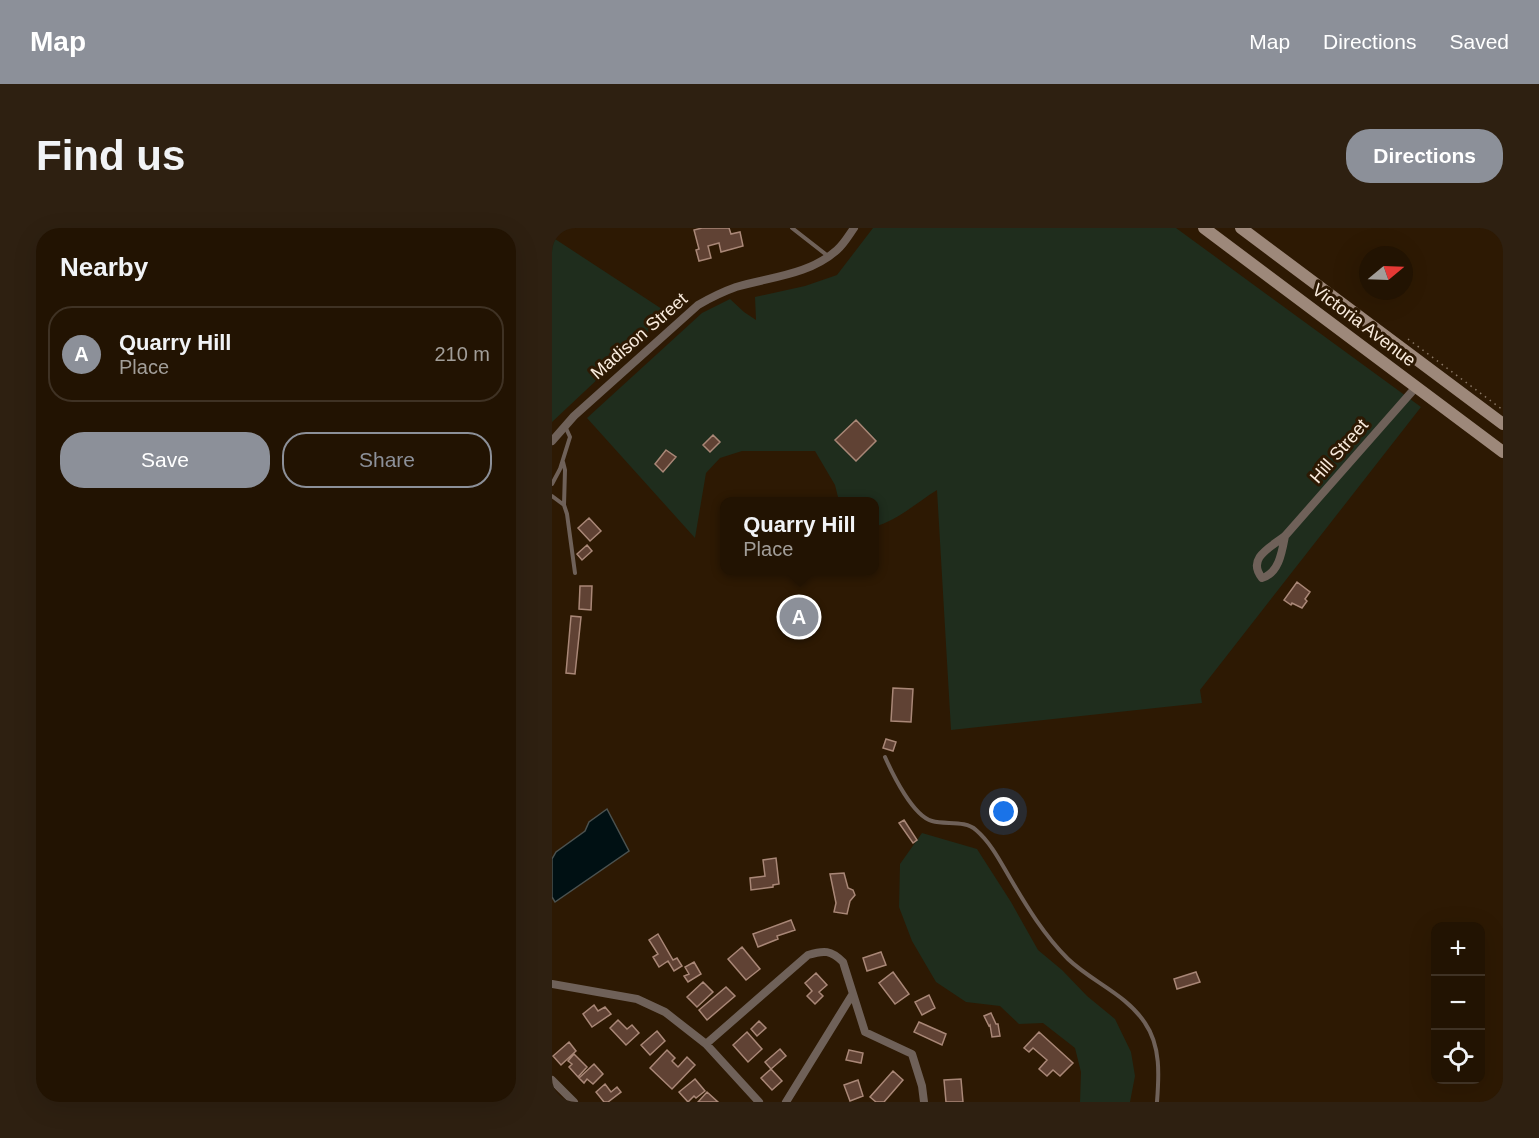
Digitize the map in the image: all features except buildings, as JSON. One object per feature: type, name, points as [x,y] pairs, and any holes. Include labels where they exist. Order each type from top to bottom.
[{"type":"main road","name":"Victoria Avenue","points":[[1204,228],[1503,452]]},
{"type":"main road","name":"Victoria Avenue","points":[[1241,228],[1503,424]]},
{"type":"street","name":"Madison Street","points":[[552,441],[565,425],[698,305],[737,287],[795,273],[822,261],[838,249],[854,228]]},
{"type":"street","name":"Hill Street","points":[[1285,536],[1280,558],[1273,572],[1262,578],[1256,568],[1260,556],[1285,536],[1416,387]]},
{"type":"street","points":[[706,1044],[808,955],[821,951],[834,954],[843,962],[865,1032],[912,1054],[922,1086],[924,1102]]},
{"type":"street","points":[[552,984],[637,999],[665,1012],[706,1044],[759,1102]]},
{"type":"street","points":[[786,1102],[852,995]]},
{"type":"street","points":[[552,1080],[574,1102]]},
{"type":"lane","points":[[792,228],[828,256]]},
{"type":"lane","points":[[552,484],[560,469],[570,437],[565,425]]},
{"type":"lane","points":[[562,461],[565,470],[564,505],[574,573]]},
{"type":"lane","points":[[552,496],[564,505]]},
{"type":"lane","points":[[885,757],[891,771],[917,812],[931,821],[973,827],[987,840],[1036,922],[1049,937],[1069,959],[1133,1008],[1145,1023],[1151,1034],[1159,1063],[1157,1102]]},
{"type":"green space","points":[[873,228],[1176,228],[1421,407],[1200,690],[1202,703],[951,730],[937,490],[899,516],[879,525],[879,497],[838,497],[835,485],[815,451],[742,451],[720,458],[706,473],[695,538],[587,418],[702,313],[730,299],[756,320],[755,297],[805,286],[837,275]]},
{"type":"green space","points":[[552,237],[668,313],[552,422]]},
{"type":"green space","points":[[922,833],[977,849],[1038,950],[1115,1019],[1131,1052],[1135,1076],[1130,1102],[1080,1102],[1081,1072],[1075,1048],[1043,1023],[1019,1024],[1000,1006],[966,1002],[936,982],[912,941],[899,907],[900,864]]},
{"type":"shaded area","points":[[607,809],[629,851],[555,902],[552,897],[552,859],[556,852],[585,831],[589,822]]},
{"type":"place","name":"Quarry Hill","points":[[799,617]]}]
